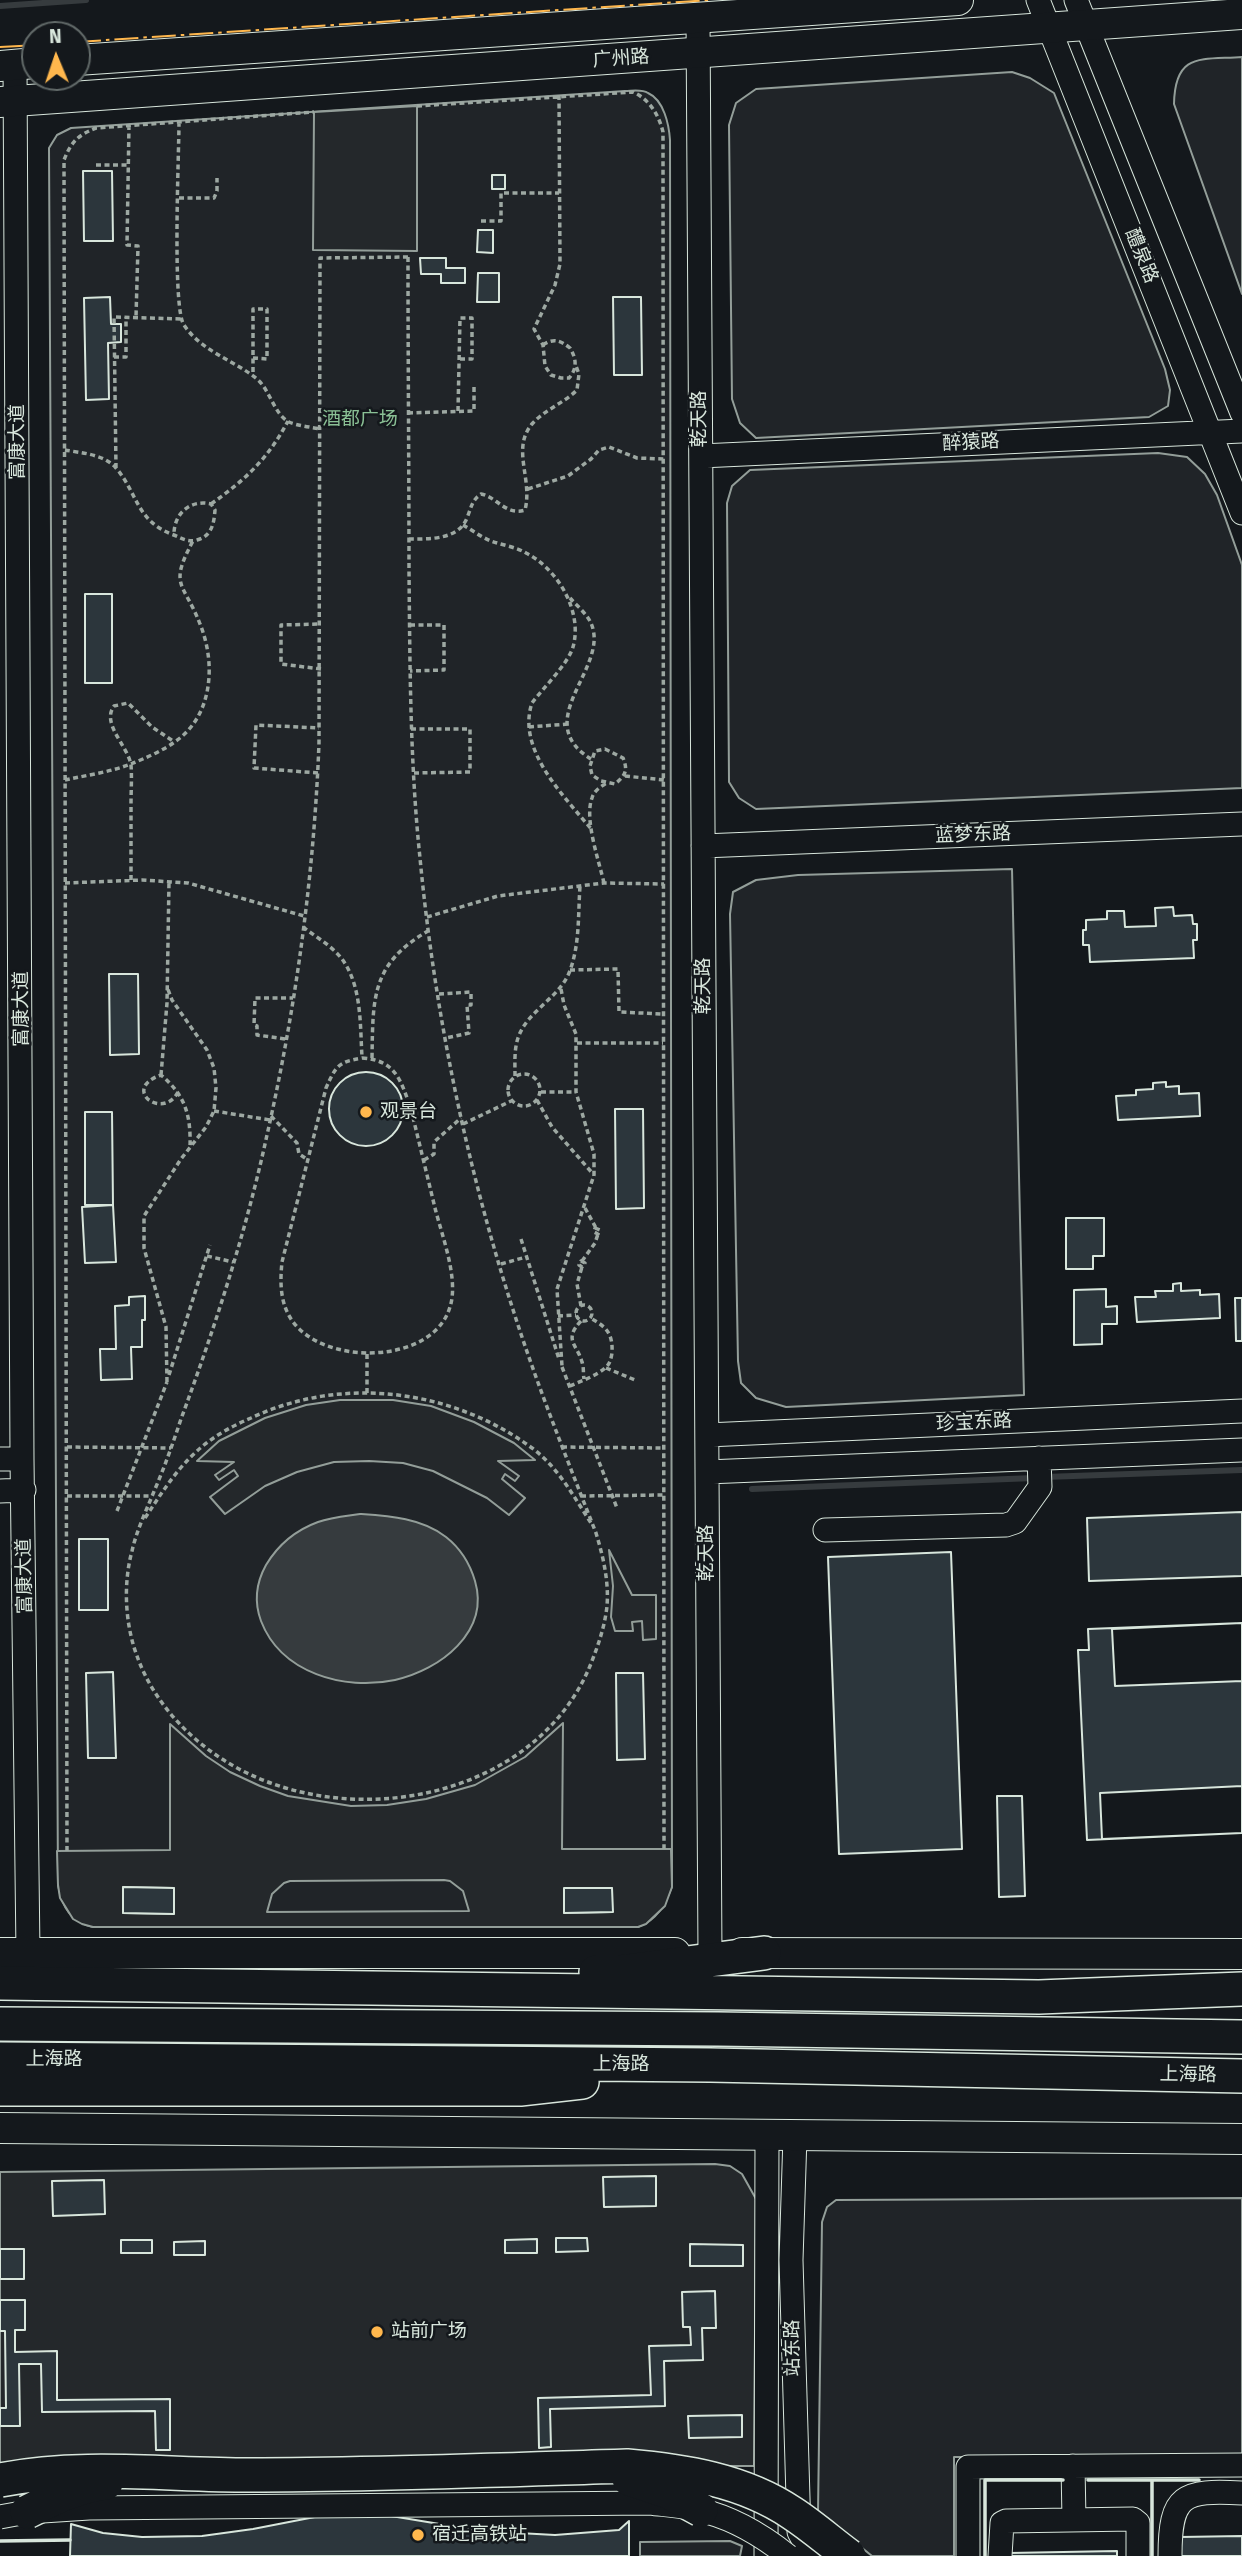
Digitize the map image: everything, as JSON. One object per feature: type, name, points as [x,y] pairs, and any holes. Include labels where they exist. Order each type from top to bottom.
[{"type":"highway","points":[[361,1988],[460,1972],[618,1972],[764,1953]]},
{"type":"highway","points":[[0,1983],[1039,1997],[1242,1989]]},
{"type":"highway","name":"上海路","points":[[0,2024],[691,2029],[1242,2038]]},
{"type":"highway","name":"上海路","points":[[0,2059],[710,2065],[1242,2076]]},
{"type":"highway","points":[[0,2089],[520,2090],[710,2065]]},
{"type":"highway","points":[[13,2515],[96,2484],[154,2479],[627,2466],[682,2471],[750,2491],[791,2512],[849,2556]]},
{"type":"highway","points":[[533,2469],[625,2478],[668,2492],[701,2510]]},
{"type":"highway","points":[[0,2480],[58,2472],[248,2475]]},
{"type":"main road","name":"广州路","points":[[91,59],[958,0]]},
{"type":"main road","name":"广州路","points":[[8,102],[1049,28],[1081,13],[1242,14]]},
{"type":"main road","points":[[14,1953],[1242,1954]]},
{"type":"main road","points":[[0,2128],[1242,2139]]},
{"type":"street","name":"醴泉路","points":[[1038,0],[1242,513]]},
{"type":"street","name":"醴泉路","points":[[1081,13],[1242,414]]},
{"type":"street","name":"乾天路","points":[[698,19],[710,1953]]},
{"type":"street","name":"富康大道","points":[[14,1953],[24,1490],[11,1459],[8,102],[17,65]]},
{"type":"street","name":"醉猿路","points":[[701,456],[1242,431]]},
{"type":"street","name":"蓝梦东路","points":[[703,846],[1242,824]]},
{"type":"street","name":"珍宝东路","points":[[707,1435],[1242,1411]]},
{"type":"street","name":"珍宝东路","points":[[707,1472],[1242,1450]]},
{"type":"street","points":[[825,1530],[1006,1525],[1015,1522],[1040,1487],[1039,1458]]},
{"type":"street","points":[[0,1491],[24,1490]]},
{"type":"street","name":"站东路","points":[[766,2556],[781,2135]]},
{"type":"street","name":"站东路","points":[[781,2135],[792,2260],[794,2429],[799,2532],[812,2556]]},
{"type":"street","points":[[1216,2465],[1217,2492]]},
{"type":"street","points":[[968,2556],[968,2467],[1242,2465]]},
{"type":"street","points":[[1073,2466],[1074,2520]]},
{"type":"street","points":[[1170,2556],[1171,2525],[1180,2501],[1188,2496],[1217,2492],[1242,2493]]},
{"type":"street","points":[[13,2515],[89,2508],[650,2502],[701,2510],[732,2522],[770,2542],[788,2556]]},
{"type":"street","points":[[1000,2556],[1000,2529],[1006,2521],[1133,2519],[1138,2523],[1138,2556]]},
{"type":"path","points":[[417,106],[633,92],[639,94],[654,110],[660,120],[664,141],[664,1849]]},
{"type":"path","points":[[559,96],[560,264],[555,285],[534,329],[543,345],[545,366],[551,375],[569,378],[576,364]]},
{"type":"path","points":[[67,1851],[64,160],[69,146],[79,135],[96,128],[314,112]]},
{"type":"path","points":[[179,122],[178,291],[181,319],[192,335],[207,348],[264,384],[279,412],[288,421],[320,429]]},
{"type":"path","points":[[129,125],[127,245],[138,246],[136,317]]},
{"type":"path","points":[[96,165],[129,165]]},
{"type":"path","points":[[179,198],[214,198],[217,178]]},
{"type":"path","points":[[481,221],[500,221],[501,194],[559,193]]},
{"type":"path","points":[[408,257],[408,413],[411,729],[428,930],[446,1038],[461,1118],[500,1264],[532,1366],[596,1533],[603,1557],[607,1604],[603,1630],[585,1680],[553,1726],[533,1744],[483,1775],[445,1789],[404,1796],[346,1799],[288,1789],[255,1777],[190,1736],[170,1714],[137,1657],[126,1598],[128,1568],[140,1526],[203,1359],[233,1262],[271,1118],[293,998],[316,819],[318,774],[321,670],[320,258],[408,257]]},
{"type":"path","points":[[253,358],[267,359],[267,309],[253,309],[253,358],[253,375]]},
{"type":"path","points":[[116,468],[114,317],[181,319]]},
{"type":"path","points":[[114,357],[126,357],[126,317]]},
{"type":"path","points":[[458,411],[459,359],[460,318],[472,318],[472,359],[459,359]]},
{"type":"path","points":[[409,539],[433,539],[457,532],[463,525],[474,498],[481,494],[490,496],[509,511],[524,510],[528,489],[522,442],[532,424],[577,390],[579,374],[574,354],[564,342],[550,340],[543,345]]},
{"type":"path","points":[[408,413],[474,411],[474,386]]},
{"type":"path","points":[[174,534],[177,516],[185,509],[196,504],[211,505],[236,487],[267,457],[288,421]]},
{"type":"path","points":[[528,489],[568,476],[599,450],[609,447],[637,458],[664,459]]},
{"type":"path","points":[[65,450],[98,456],[116,468],[138,507],[150,522],[183,540],[193,541],[210,532],[215,510],[211,505]]},
{"type":"path","points":[[463,525],[488,539],[526,553],[553,576],[567,596],[587,616],[593,629],[588,661],[568,711],[568,724],[570,739],[581,753],[591,759]]},
{"type":"path","points":[[65,779],[131,765],[175,742],[188,729],[201,708],[208,691],[209,651],[201,625],[178,575],[193,541]]},
{"type":"path","points":[[567,596],[573,610],[573,649],[532,703],[528,714],[529,727],[540,762],[592,830]]},
{"type":"path","points":[[321,624],[281,625],[281,664],[321,670]]},
{"type":"path","points":[[410,625],[444,625],[444,670],[410,671]]},
{"type":"path","points":[[131,880],[131,765],[110,720],[110,711],[114,706],[128,703],[152,727],[175,742]]},
{"type":"path","points":[[318,774],[254,768],[256,724],[319,728]]},
{"type":"path","points":[[529,727],[568,724]]},
{"type":"path","points":[[411,729],[470,729],[470,772],[414,773]]},
{"type":"path","points":[[595,751],[614,751],[624,758],[627,767],[625,776],[615,784],[592,775],[590,766],[595,751]]},
{"type":"path","points":[[625,776],[664,780]]},
{"type":"path","points":[[604,883],[592,830],[592,797],[597,789],[608,782]]},
{"type":"path","points":[[65,883],[131,880],[188,883],[224,891],[304,916]]},
{"type":"path","points":[[169,882],[167,987],[161,1075],[178,1093],[191,1122],[190,1150]]},
{"type":"path","points":[[427,917],[498,896],[604,883],[664,884]]},
{"type":"path","points":[[515,1076],[526,1073],[539,1082],[541,1092],[537,1100],[527,1106],[512,1101],[508,1090],[515,1076],[515,1055],[519,1036],[538,1010],[561,989],[570,970],[576,944],[580,886]]},
{"type":"path","points":[[303,927],[330,947],[349,970],[358,1006],[362,1058]]},
{"type":"path","points":[[372,1058],[374,1002],[381,975],[402,948],[428,930]]},
{"type":"path","points":[[570,970],[618,969],[619,1012],[663,1014]]},
{"type":"path","points":[[167,987],[172,1000],[207,1050],[214,1068],[216,1088],[214,1111],[206,1126],[144,1216],[144,1248],[166,1327],[167,1382]]},
{"type":"path","points":[[561,989],[578,1043],[574,1073],[576,1092],[594,1154],[594,1175],[585,1208],[557,1289],[562,1366]]},
{"type":"path","points":[[439,994],[471,992],[471,1005],[467,1005],[469,1033],[446,1038]]},
{"type":"path","points":[[286,1039],[257,1035],[257,1026],[254,1026],[255,998],[293,998]]},
{"type":"path","points":[[578,1043],[663,1043]]},
{"type":"path","points":[[362,1058],[372,1058],[389,1065],[403,1088],[411,1109],[450,1265],[452,1292],[450,1308],[442,1323],[425,1337],[396,1350],[368,1353],[331,1349],[295,1324],[284,1304],[281,1279],[282,1262],[326,1088],[343,1061],[362,1058]]},
{"type":"path","points":[[161,1075],[149,1080],[144,1087],[144,1095],[149,1102],[168,1104],[178,1093]]},
{"type":"path","points":[[541,1092],[576,1092]]},
{"type":"path","points":[[537,1100],[552,1127],[594,1175]]},
{"type":"path","points":[[463,1124],[512,1101]]},
{"type":"path","points":[[214,1111],[271,1118],[297,1143],[299,1154],[309,1160]]},
{"type":"path","points":[[424,1160],[434,1154],[434,1142],[461,1118]]},
{"type":"path","points":[[576,1315],[581,1306],[577,1284],[582,1267],[579,1264],[595,1243],[598,1234],[594,1232],[596,1228],[585,1208]]},
{"type":"path","points":[[521,1239],[569,1387],[617,1508]]},
{"type":"path","points":[[117,1511],[167,1382],[210,1245]]},
{"type":"path","points":[[207,1256],[233,1262]]},
{"type":"path","points":[[500,1264],[526,1257]]},
{"type":"path","points":[[581,1306],[590,1308],[590,1318]]},
{"type":"path","points":[[558,1316],[576,1315]]},
{"type":"path","points":[[576,1315],[581,1321]]},
{"type":"path","points":[[569,1387],[606,1368],[611,1361],[612,1340],[604,1325],[590,1318],[581,1321],[573,1333],[573,1342],[583,1363],[584,1379]]},
{"type":"path","points":[[367,1393],[368,1353]]},
{"type":"path","points":[[606,1368],[635,1380]]},
{"type":"path","points":[[140,1526],[175,1473],[198,1450],[234,1425],[272,1408],[314,1397],[367,1393],[427,1399],[493,1424],[534,1450],[567,1485],[596,1533]]},
{"type":"path","points":[[67,1447],[171,1448]]},
{"type":"path","points":[[562,1447],[663,1448]]},
{"type":"path","points":[[581,1496],[664,1495]]},
{"type":"path","points":[[67,1496],[152,1496]]},
{"type":"green space","points":[[1242,57],[1242,294],[1174,104],[1179,75],[1185,67],[1203,59]]},
{"type":"green space","points":[[1012,72],[1030,78],[1054,93],[1165,369],[1170,390],[1168,406],[1149,417],[756,438],[740,423],[732,399],[729,125],[736,103],[756,89]]},
{"type":"green space","name":"酒都广场","points":[[625,91],[646,92],[658,101],[667,120],[670,140],[672,1887],[660,1911],[638,1927],[85,1925],[69,1912],[58,1885],[49,148],[57,135],[71,128]]},
{"type":"green space","points":[[1158,453],[1187,457],[1205,474],[1217,495],[1242,565],[1242,788],[756,809],[739,798],[729,782],[727,503],[732,486],[750,470]]},
{"type":"green space","points":[[1012,869],[1024,1395],[786,1407],[756,1398],[741,1383],[738,1361],[730,914],[733,892],[756,880],[798,875]]},
{"type":"green space","points":[[1242,2198],[1242,2456],[954,2457],[954,2556],[872,2556],[818,2512],[822,2222],[827,2207],[836,2200]]},
{"type":"green space","points":[[730,2541],[742,2546],[740,2556],[640,2556],[640,2542]]},
{"type":"shaded area","points":[[417,106],[417,251],[313,250],[314,112]]},
{"type":"shaded area","points":[[340,1400],[393,1400],[431,1406],[474,1422],[514,1443],[535,1460],[498,1461],[519,1476],[515,1481],[505,1474],[502,1479],[525,1498],[509,1515],[487,1498],[433,1471],[403,1463],[369,1461],[334,1462],[297,1472],[265,1486],[225,1514],[210,1497],[238,1476],[234,1470],[219,1480],[215,1475],[234,1462],[197,1461],[219,1441],[265,1418],[306,1405]]},
{"type":"shaded area","points":[[360,1514],[416,1522],[437,1531],[451,1541],[467,1563],[475,1581],[478,1599],[475,1617],[468,1632],[458,1646],[444,1658],[412,1675],[375,1683],[335,1680],[316,1674],[283,1654],[270,1639],[261,1621],[257,1600],[260,1579],[266,1565],[295,1534],[318,1522]]},
{"type":"shaded area","points":[[609,1550],[632,1595],[656,1595],[656,1639],[643,1640],[642,1621],[632,1622],[633,1631],[615,1631],[611,1617],[613,1586]]},
{"type":"shaded area","points":[[563,1723],[562,1849],[671,1849],[672,1887],[665,1906],[646,1924],[638,1927],[93,1927],[73,1919],[60,1898],[57,1851],[170,1850],[170,1724],[206,1756],[230,1772],[260,1786],[288,1796],[351,1806],[387,1805],[426,1799],[475,1785],[525,1757]],"holes":[[[290,1881],[450,1881],[463,1891],[469,1911],[267,1912],[272,1894]],[[123,1887],[174,1888],[174,1914],[123,1913]],[[612,1888],[612,1912],[564,1913],[564,1889]]]},
{"type":"shaded area","name":"站前广场","points":[[715,2164],[730,2166],[742,2174],[756,2199],[754,2466],[0,2465],[0,2172]]},
{"type":"building","points":[[83,171],[112,171],[113,241],[84,241]]},
{"type":"building","points":[[492,175],[505,175],[505,189],[492,189]]},
{"type":"building","points":[[478,230],[493,230],[493,253],[477,252]]},
{"type":"building","points":[[420,258],[446,258],[446,268],[465,268],[465,283],[441,283],[441,274],[421,274]]},
{"type":"building","points":[[478,273],[499,273],[499,302],[477,302]]},
{"type":"building","points":[[110,297],[111,324],[121,324],[121,342],[108,343],[109,399],[86,400],[84,298]]},
{"type":"building","points":[[613,297],[641,297],[642,375],[614,375]]},
{"type":"building","points":[[85,594],[112,594],[112,683],[85,683]]},
{"type":"building","points":[[1173,907],[1174,916],[1192,915],[1193,924],[1197,924],[1197,940],[1193,940],[1194,958],[1090,962],[1089,945],[1083,945],[1086,920],[1107,919],[1107,911],[1124,911],[1125,927],[1156,926],[1155,908]]},
{"type":"building","points":[[109,974],[138,974],[139,1054],[110,1055]]},
{"type":"building","name":"观景台","points":[[366,1072],[387,1078],[397,1088],[403,1109],[397,1130],[387,1140],[366,1146],[345,1140],[335,1130],[329,1109],[335,1088],[345,1078]]},
{"type":"building","points":[[1166,1082],[1166,1087],[1179,1086],[1179,1094],[1199,1093],[1200,1116],[1118,1120],[1116,1096],[1136,1095],[1136,1090],[1153,1089],[1153,1083]]},
{"type":"building","points":[[615,1109],[643,1109],[644,1208],[616,1209]]},
{"type":"building","points":[[85,1112],[112,1112],[113,1205],[85,1205]]},
{"type":"building","points":[[113,1205],[116,1262],[85,1263],[82,1207]]},
{"type":"building","points":[[1066,1218],[1104,1218],[1104,1256],[1093,1256],[1093,1269],[1066,1269]]},
{"type":"building","points":[[1181,1283],[1181,1291],[1200,1290],[1200,1295],[1219,1294],[1220,1318],[1137,1322],[1135,1297],[1156,1297],[1155,1291],[1173,1291],[1173,1284]]},
{"type":"building","points":[[1106,1289],[1106,1307],[1117,1306],[1117,1324],[1102,1324],[1102,1344],[1074,1345],[1074,1290]]},
{"type":"building","points":[[145,1296],[142,1347],[131,1347],[132,1379],[101,1380],[100,1349],[116,1349],[115,1306],[129,1305],[129,1297]]},
{"type":"building","points":[[1235,1298],[1242,1298],[1242,1341],[1236,1341]]},
{"type":"building","points":[[1242,1512],[1242,1576],[1089,1581],[1087,1518]]},
{"type":"building","points":[[79,1539],[108,1539],[108,1610],[79,1610]]},
{"type":"building","points":[[951,1552],[962,1849],[839,1854],[828,1557]]},
{"type":"building","points":[[1242,1623],[1242,1833],[1087,1840],[1078,1650],[1089,1650],[1088,1629]]},
{"type":"building","points":[[1242,1623],[1242,1681],[1115,1686],[1112,1629]]},
{"type":"building","points":[[113,1672],[116,1758],[88,1758],[86,1673]]},
{"type":"building","points":[[616,1673],[643,1673],[645,1759],[617,1760]]},
{"type":"building","points":[[1242,1786],[1242,1833],[1102,1839],[1100,1793]]},
{"type":"building","points":[[997,1796],[1022,1796],[1025,1896],[999,1897]]},
{"type":"building","points":[[123,1887],[174,1888],[174,1914],[123,1913]]},
{"type":"building","points":[[564,1888],[612,1888],[613,1912],[564,1913]]},
{"type":"building","points":[[656,2176],[656,2206],[604,2207],[603,2177]]},
{"type":"building","points":[[104,2180],[105,2214],[53,2216],[52,2181]]},
{"type":"building","points":[[556,2238],[587,2238],[588,2251],[556,2252]]},
{"type":"building","points":[[537,2239],[537,2253],[505,2253],[505,2240]]},
{"type":"building","points":[[121,2240],[152,2240],[152,2253],[121,2253]]},
{"type":"building","points":[[205,2241],[205,2255],[174,2255],[174,2242]]},
{"type":"building","points":[[690,2244],[743,2245],[743,2266],[690,2266]]},
{"type":"building","points":[[0,2249],[24,2249],[24,2279],[0,2279]]},
{"type":"building","points":[[715,2291],[716,2328],[702,2328],[703,2360],[664,2361],[665,2406],[550,2409],[551,2447],[539,2448],[538,2398],[651,2395],[649,2346],[691,2345],[690,2327],[683,2327],[682,2292]]},
{"type":"building","points":[[0,2300],[25,2300],[25,2330],[15,2330],[15,2352],[57,2351],[57,2400],[170,2399],[170,2450],[156,2450],[155,2411],[42,2412],[41,2364],[19,2364],[20,2426],[0,2426],[0,2408],[6,2408],[5,2331],[0,2331]]},
{"type":"building","points":[[742,2415],[742,2437],[689,2438],[688,2416]]},
{"type":"building","name":"宿迁高铁站","points":[[379,2514],[482,2531],[555,2535],[619,2530],[629,2521],[629,2556],[70,2556],[71,2524],[103,2533],[142,2537],[202,2536],[325,2515]]},
{"type":"building","points":[[1242,2536],[1242,2556],[1181,2556],[1180,2537]]},
{"type":"building","points":[[1117,2551],[1117,2556],[1009,2556],[1009,2553]]},
{"type":"waterway","points":[[0,6],[86,0]]},
{"type":"waterway","points":[[1045,1477],[1242,1470]]},
{"type":"waterway","points":[[752,1489],[1034,1478]]},
{"type":"wall","points":[[985,2556],[985,2480],[1063,2480]]},
{"type":"wall","points":[[1088,2480],[1199,2480]]},
{"type":"wall","points":[[1152,2480],[1152,2556]]},
{"type":"wall","points":[[0,2541],[70,2540]]},
{"type":"power","points":[[91,41],[710,0]]},
{"type":"power","points":[[0,47],[21,46]]},
{"type":"place","name":"观景台","points":[[366,1112]]},
{"type":"place","name":"站前广场","points":[[377,2332]]},
{"type":"place","name":"宿迁高铁站","points":[[418,2535]]}]
